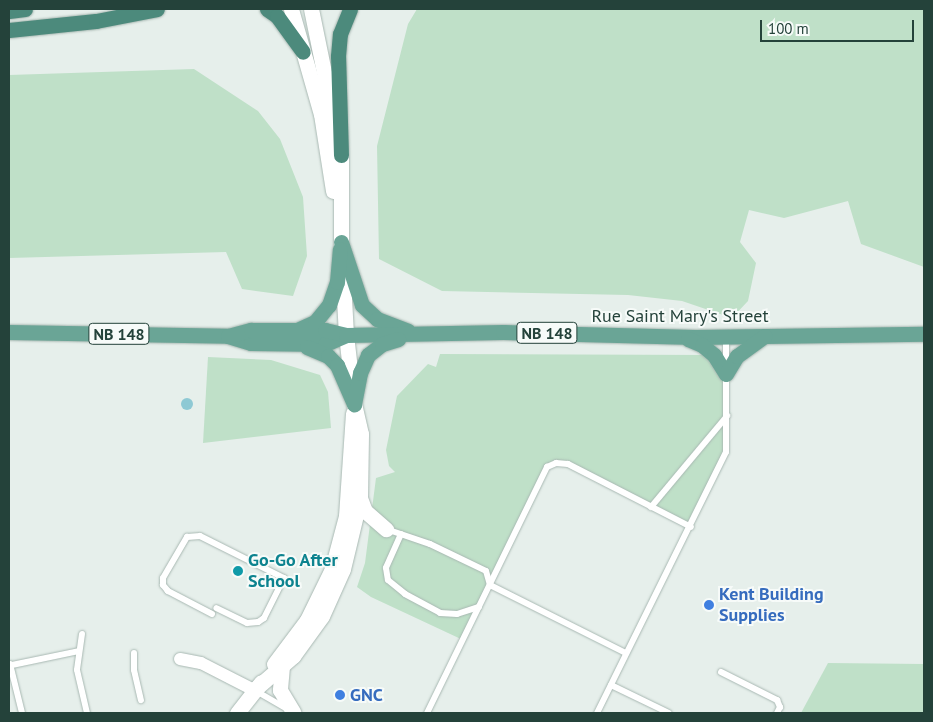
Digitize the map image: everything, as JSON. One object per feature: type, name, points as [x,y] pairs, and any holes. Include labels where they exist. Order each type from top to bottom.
[{"type":"highway","points":[[9,12],[25,9]]},
{"type":"highway","points":[[9,30],[96,21],[158,9]]},
{"type":"highway","points":[[267,9],[278,16],[303,52]]},
{"type":"highway","points":[[341,156],[338,56],[340,34],[350,9]]},
{"type":"main road","points":[[291,9],[321,114],[341,242],[362,305],[377,319],[414,334]]},
{"type":"main road","points":[[254,690],[282,666],[322,616],[343,569],[360,498],[362,434],[354,404],[346,335],[341,242],[341,156],[311,9]]},
{"type":"main road","points":[[341,242],[337,282],[329,305],[315,322],[296,337],[337,365],[354,404]]},
{"type":"main road","name":"Rue Saint Mary's Street","points":[[9,332],[228,336],[251,330],[296,337],[325,330],[346,335],[924,334]]},
{"type":"main road","points":[[237,713],[307,620],[332,569],[346,516],[354,404],[360,373],[368,355],[382,344],[414,334]]},
{"type":"main road","points":[[679,335],[702,345],[726,374],[742,351],[767,335]]},
{"type":"main road","points":[[360,498],[364,511],[386,529]]},
{"type":"main road","points":[[351,540],[369,528],[386,529]]},
{"type":"main road","points":[[282,666],[280,690],[290,713]]},
{"type":"street","points":[[180,660],[201,663],[254,690]]},
{"type":"lane","points":[[597,713],[691,527],[726,452],[726,335]]},
{"type":"lane","points":[[651,507],[727,416]]},
{"type":"lane","points":[[427,713],[547,467],[556,463],[568,464],[691,527]]},
{"type":"lane","points":[[386,529],[430,544],[486,571],[490,585],[626,653]]},
{"type":"lane","points":[[401,534],[386,568],[388,580],[405,594],[440,613],[457,614],[479,607]]},
{"type":"lane","points":[[200,536],[284,578],[264,618],[258,622],[247,623],[168,591],[163,585],[163,578],[187,537],[200,536]]},
{"type":"lane","points":[[82,634],[77,670],[87,713]]},
{"type":"lane","points":[[22,713],[10,664],[79,651]]},
{"type":"lane","points":[[134,653],[134,670],[141,700]]},
{"type":"lane","points":[[721,672],[777,700],[780,707],[777,713]]},
{"type":"lane","points":[[611,685],[669,713]]},
{"type":"lane","points":[[254,690],[290,713]]},
{"type":"green space","points":[[417,9],[924,9],[924,267],[861,244],[848,201],[784,218],[749,210],[740,242],[756,263],[748,301],[732,318],[682,301],[628,295],[442,291],[379,259],[377,146],[408,24]]},
{"type":"green space","points":[[194,69],[258,111],[280,139],[303,197],[307,256],[293,296],[242,289],[226,252],[9,258],[9,75]]},
{"type":"green space","points":[[440,354],[707,355],[726,374],[726,452],[691,527],[568,464],[547,467],[463,640],[371,597],[357,587],[365,563],[376,478],[395,472],[389,466],[386,450],[397,396],[428,364],[436,367]]},
{"type":"green space","points":[[208,357],[271,360],[320,375],[328,392],[331,428],[203,443]]},
{"type":"green space","points":[[828,663],[924,664],[924,713],[801,713]]},
{"type":"water","points":[[185,398],[189,398],[193,404],[189,410],[185,410],[181,406],[181,402]]},
{"type":"place","name":"Go-Go After School","points":[[238,571]]},
{"type":"place","name":"Kent Building Supplies","points":[[709,605]]},
{"type":"place","name":"GNC","points":[[340,695]]}]
